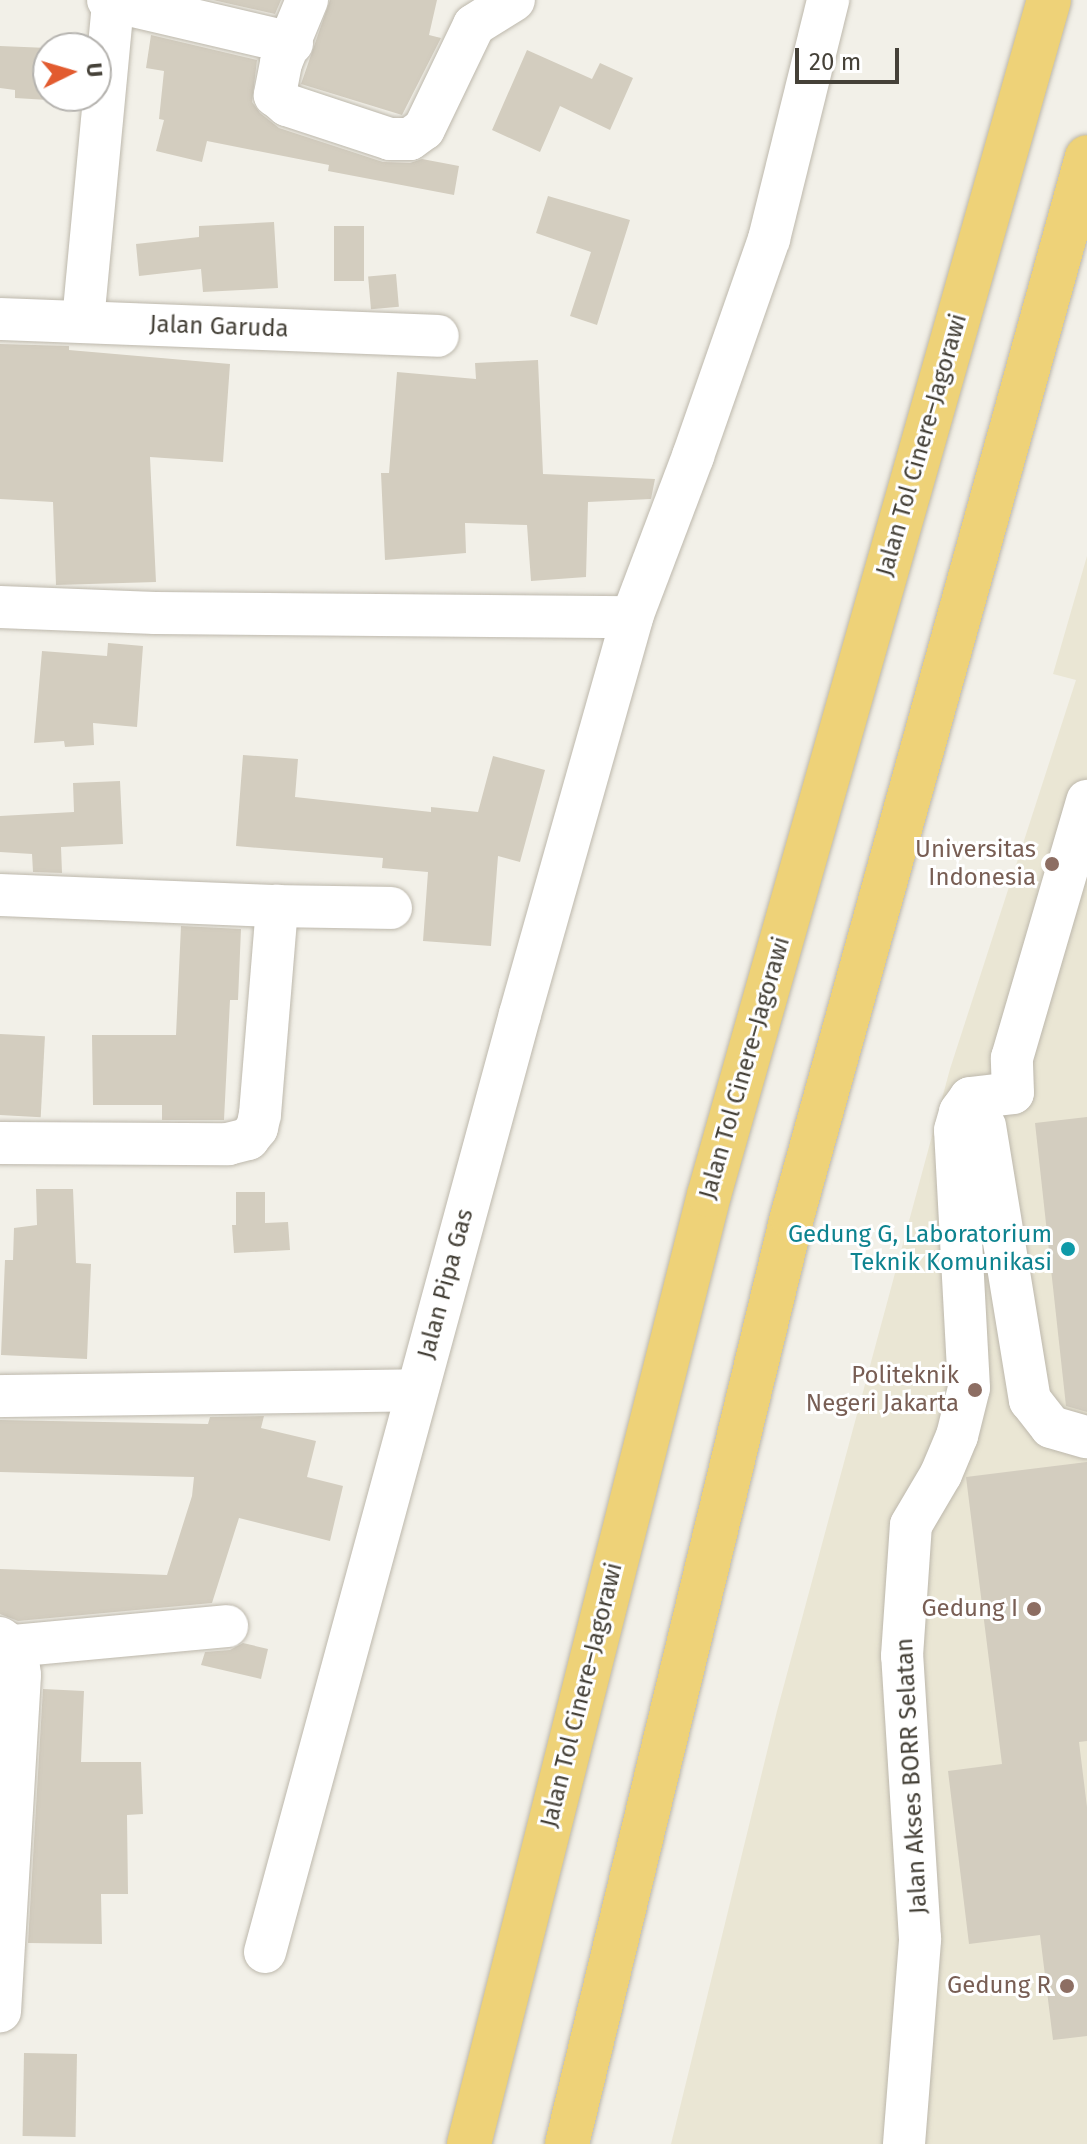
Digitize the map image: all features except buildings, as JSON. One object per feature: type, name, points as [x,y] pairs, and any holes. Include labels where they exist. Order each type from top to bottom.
[{"type":"highway","name":"Jalan Tol Cinere–Jagorawi","points":[[469,2144],[709,1195],[1049,0]]},
{"type":"highway","points":[[567,2144],[792,1217],[1087,157]]},
{"type":"street","points":[[307,0],[292,43],[281,63],[275,95],[287,105],[390,139],[410,139],[424,129],[434,114],[474,25],[514,0]]},
{"type":"street","name":"Jalan Pipa Gas","points":[[265,1952],[417,1390],[632,617],[769,239],[828,0]]},
{"type":"street","points":[[83,321],[111,1],[292,43]]},
{"type":"street","name":"Jalan Garuda","points":[[0,319],[438,336]]},
{"type":"street","points":[[0,607],[155,613],[632,617]]},
{"type":"street","name":"Jalan Akses BORR Selatan","points":[[904,2144],[920,1939],[902,1656],[911,1525],[941,1474],[957,1436],[969,1388],[955,1130],[960,1112],[970,1098],[1013,1093],[1013,1074],[1087,801]]},
{"type":"street","points":[[0,895],[391,908]]},
{"type":"street","points":[[0,1143],[228,1144],[248,1139],[257,1128],[260,1114],[277,906]]},
{"type":"street","points":[[985,1126],[1030,1400],[1051,1427],[1087,1437]]},
{"type":"street","points":[[0,1396],[417,1390]]},
{"type":"street","points":[[7,1642],[227,1626]]},
{"type":"street","points":[[0,2011],[20,1675],[20,1658],[7,1642]]},
{"type":"shaded area","name":"Politeknik Negeri Jakarta","points":[[1087,556],[1087,2144],[671,2144],[777,1711],[950,1069],[1076,680],[1053,674]]},
{"type":"place","name":"Universitas Indonesia","points":[[1052,864]]},
{"type":"place","name":"Gedung G, Laboratorium Teknik Komunikasi","points":[[1068,1249]]},
{"type":"place","name":"Politeknik Negeri Jakarta","points":[[975,1390]]},
{"type":"place","name":"Gedung I","points":[[1034,1609]]},
{"type":"place","name":"Gedung R","points":[[1067,1986]]}]
